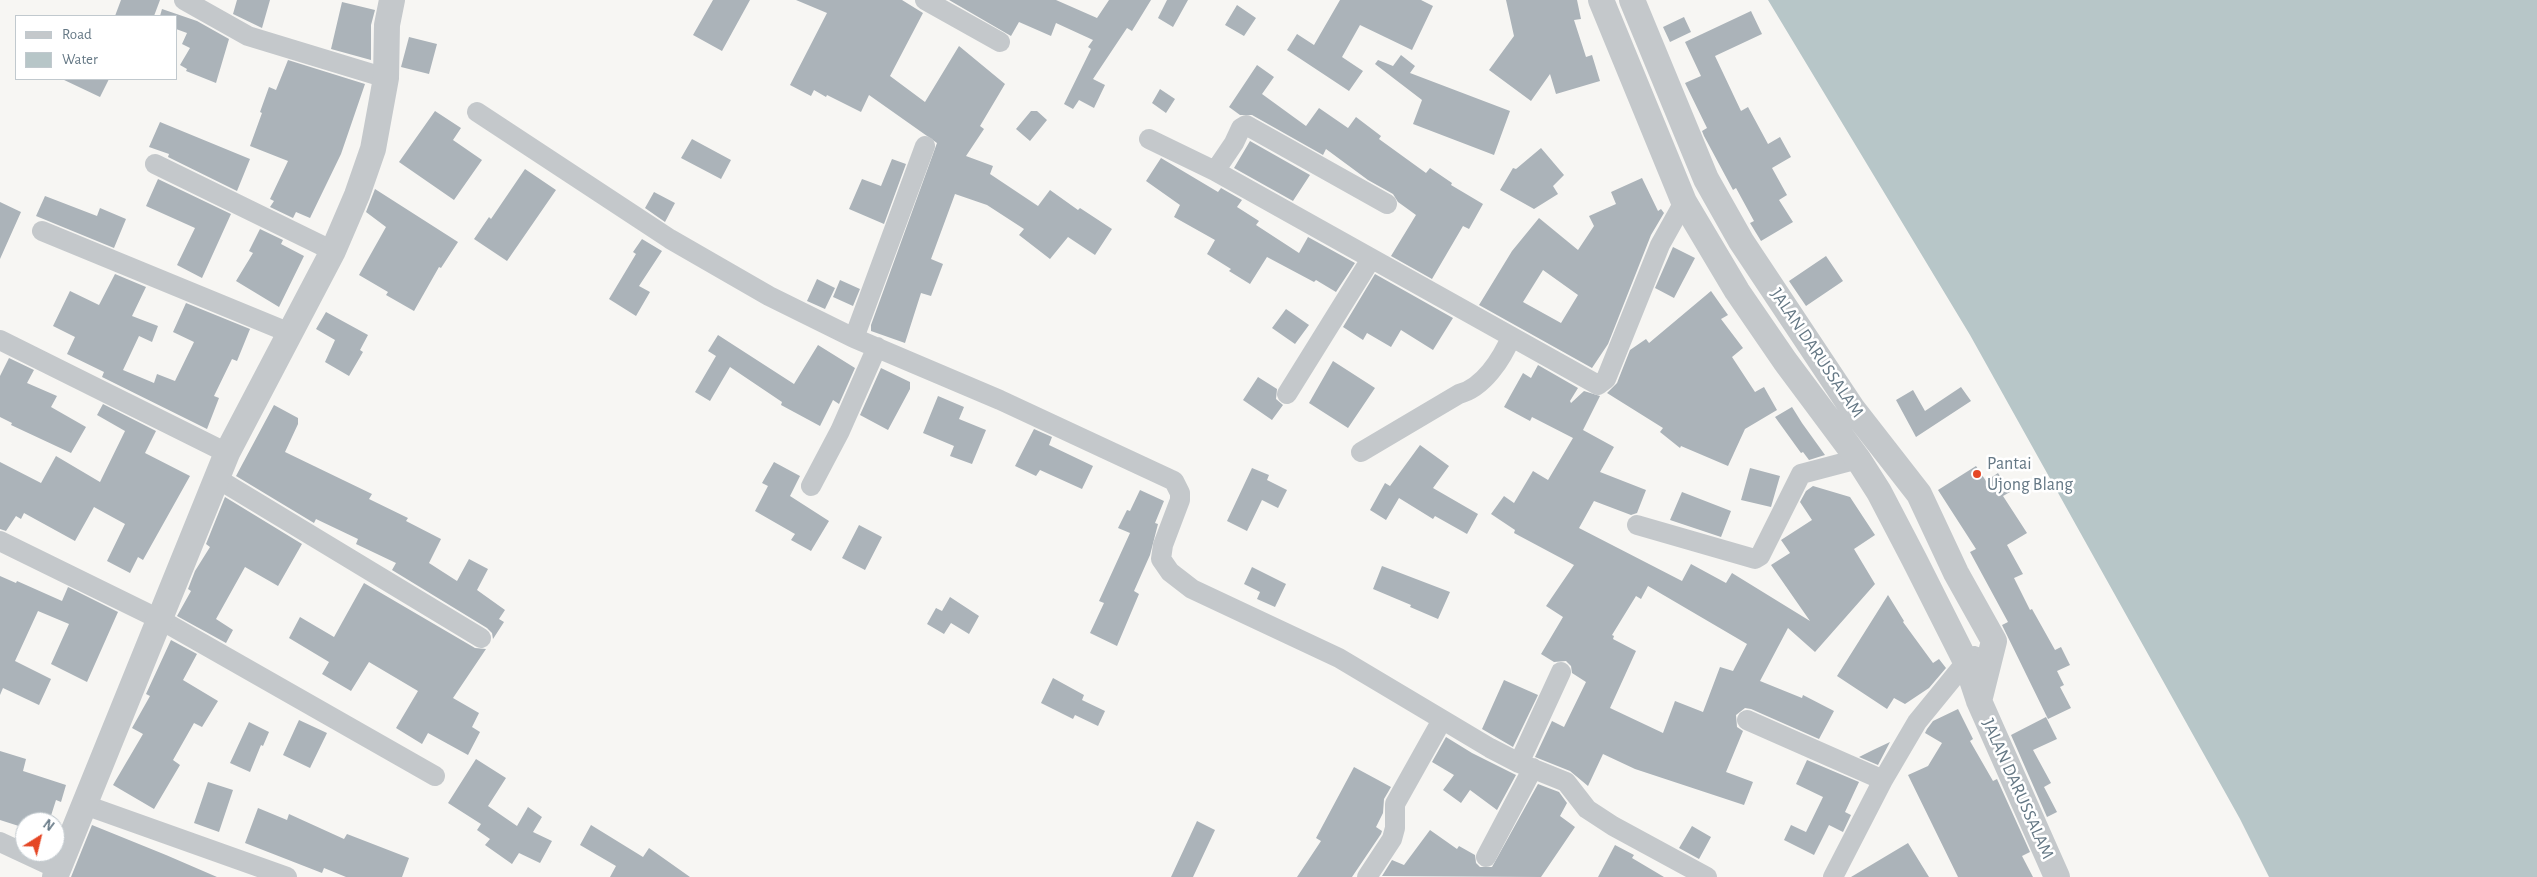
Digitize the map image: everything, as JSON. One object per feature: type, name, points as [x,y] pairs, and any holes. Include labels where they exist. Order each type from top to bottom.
[{"type":"street","points":[[184,0],[248,36],[386,78]]},
{"type":"street","points":[[0,842],[57,873],[227,453],[333,251],[357,195],[372,149],[386,78],[387,25],[392,0]]},
{"type":"street","points":[[925,0],[1000,42]]},
{"type":"street","name":"JALAN DARUSSALAM","points":[[1601,0],[1684,202],[1742,299],[1785,361],[1858,459],[1879,492],[1966,662],[1979,701],[2057,877]]},
{"type":"street","name":"JALAN DARUSSALAM","points":[[1632,0],[1706,178],[1741,241],[1852,408],[1919,494],[1956,573],[1994,641],[1979,701]]},
{"type":"street","points":[[477,112],[670,239],[769,296],[854,338],[1000,400],[1174,481],[1180,493],[1180,500],[1163,545],[1161,559],[1170,572],[1192,588],[1339,658],[1442,720],[1526,766],[1566,782],[1587,809],[1613,826],[1707,877]]},
{"type":"street","points":[[1215,171],[1234,143],[1240,128],[1246,125],[1387,204]]},
{"type":"street","points":[[1149,139],[1215,171],[1591,384],[1602,384],[1606,379],[1660,245],[1684,202]]},
{"type":"street","points":[[854,338],[925,146]]},
{"type":"street","points":[[155,164],[333,251]]},
{"type":"street","points":[[42,231],[290,333]]},
{"type":"street","points":[[1288,394],[1372,259]]},
{"type":"street","points":[[1361,452],[1459,394],[1467,392],[1493,368],[1511,337]]},
{"type":"street","points":[[0,340],[227,453]]},
{"type":"street","points":[[811,486],[840,431],[877,347]]},
{"type":"street","points":[[1637,525],[1755,559],[1760,556],[1801,474],[1858,459]]},
{"type":"street","points":[[218,479],[482,638]]},
{"type":"street","points":[[0,541],[161,620],[435,776]]},
{"type":"street","points":[[1833,877],[1883,780],[1917,722],[1966,662],[1994,641]]},
{"type":"street","points":[[1486,856],[1526,766],[1561,672]]},
{"type":"street","points":[[1367,877],[1392,839],[1395,828],[1395,804],[1442,720]]},
{"type":"street","points":[[1747,720],[1883,780]]},
{"type":"street","points":[[85,805],[286,877]]},
{"type":"water","points":[[1768,0],[2537,0],[2537,877],[2269,877],[2240,819],[1970,335]]},
{"type":"building","points":[[121,0],[160,0],[154,15],[115,15]]},
{"type":"building","points":[[237,0],[270,0],[262,28],[233,14]]},
{"type":"building","points":[[713,0],[750,0],[722,51],[693,35]]},
{"type":"building","points":[[796,0],[902,0],[923,13],[890,76],[925,102],[959,46],[1005,84],[980,126],[984,129],[966,156],[993,166],[990,174],[1038,206],[1050,190],[1078,210],[1080,208],[1112,229],[1095,255],[1068,237],[1050,259],[1019,235],[1024,229],[987,205],[955,194],[931,259],[943,264],[931,296],[921,293],[905,343],[871,331],[871,325],[937,143],[869,95],[861,112],[814,90],[811,96],[790,85],[827,13]]},
{"type":"building","points":[[949,0],[1056,0],[1097,18],[1109,0],[1151,0],[1132,31],[1127,28],[1093,79],[1105,85],[1094,108],[1079,100],[1073,109],[1064,104],[1091,49],[1088,47],[1093,40],[1056,23],[1051,36],[1019,22],[1011,36]]},
{"type":"building","points":[[1167,0],[1188,0],[1173,27],[1158,18]]},
{"type":"building","points":[[1340,0],[1421,0],[1433,6],[1412,50],[1360,25],[1342,57],[1363,71],[1349,91],[1287,50],[1297,34],[1314,45]]},
{"type":"building","points":[[1506,0],[1577,0],[1581,19],[1574,20],[1586,57],[1592,55],[1600,81],[1556,94],[1550,74],[1531,101],[1489,70],[1514,36]]},
{"type":"building","points":[[342,2],[375,10],[371,25],[371,60],[331,49]]},
{"type":"building","points":[[1237,5],[1256,18],[1244,36],[1225,25]]},
{"type":"building","points":[[162,9],[197,21],[229,39],[216,83],[186,71],[187,69],[180,65],[190,48],[182,44],[187,33],[178,30],[178,15],[160,15]]},
{"type":"building","points":[[1751,11],[1762,34],[1715,56],[1741,111],[1748,107],[1768,144],[1780,137],[1791,157],[1772,168],[1787,195],[1779,200],[1793,222],[1761,241],[1750,223],[1754,221],[1736,188],[1733,190],[1704,136],[1702,131],[1707,128],[1685,83],[1701,76],[1685,42]]},
{"type":"building","points":[[1684,17],[1691,32],[1670,42],[1663,27]]},
{"type":"building","points":[[409,37],[437,44],[429,74],[401,67]]},
{"type":"building","points":[[1401,55],[1415,66],[1410,73],[1510,111],[1494,155],[1413,124],[1422,100],[1375,64],[1378,60],[1393,66]]},
{"type":"building","points":[[288,60],[365,84],[341,154],[310,218],[296,212],[293,218],[270,207],[274,201],[270,199],[288,161],[250,146],[269,87],[276,90]]},
{"type":"building","points":[[1257,65],[1274,77],[1262,94],[1306,126],[1319,108],[1348,128],[1356,117],[1381,136],[1379,139],[1426,173],[1430,168],[1452,183],[1451,185],[1483,204],[1469,229],[1463,226],[1432,279],[1391,256],[1416,215],[1398,202],[1393,194],[1368,180],[1326,149],[1323,155],[1252,115],[1240,115],[1229,107]]},
{"type":"building","points":[[64,80],[108,80],[100,97]]},
{"type":"building","points":[[1160,89],[1175,99],[1166,113],[1152,103]]},
{"type":"building","points":[[435,111],[461,128],[453,140],[482,160],[454,200],[399,162]]},
{"type":"building","points":[[1031,111],[1037,111],[1047,120],[1030,141],[1016,129]]},
{"type":"building","points":[[160,122],[250,159],[237,191],[168,157],[169,154],[149,147]]},
{"type":"building","points":[[692,139],[731,160],[721,179],[681,158]]},
{"type":"building","points":[[1250,141],[1310,175],[1293,201],[1234,168]]},
{"type":"building","points":[[1541,148],[1564,175],[1553,186],[1558,194],[1534,209],[1500,190],[1513,168],[1516,169]]},
{"type":"building","points":[[1161,158],[1218,192],[1221,188],[1242,200],[1237,207],[1259,221],[1256,225],[1299,253],[1308,237],[1355,263],[1336,292],[1316,280],[1314,282],[1267,257],[1250,284],[1207,254],[1215,240],[1174,217],[1180,205],[1146,181]]},
{"type":"building","points":[[892,159],[906,164],[884,224],[849,209],[862,179],[881,186]]},
{"type":"building","points":[[525,169],[556,190],[507,261],[474,239],[489,217],[491,219]]},
{"type":"building","points":[[1642,178],[1658,211],[1661,209],[1664,213],[1651,235],[1608,344],[1592,368],[1479,305],[1512,251],[1539,218],[1578,250],[1594,226],[1589,216],[1616,204],[1611,192]],"holes":[[[1543,270],[1578,295],[1561,323],[1523,302]]]},
{"type":"building","points":[[158,179],[231,214],[202,278],[177,265],[195,228],[146,206]]},
{"type":"building","points":[[375,189],[458,242],[441,268],[439,267],[414,311],[386,295],[388,292],[359,275],[386,227],[366,212]]},
{"type":"building","points":[[654,192],[675,203],[665,222],[645,208]]},
{"type":"building","points":[[45,196],[97,216],[100,208],[126,219],[114,248],[36,216]]},
{"type":"building","points":[[0,202],[21,212],[0,259]]},
{"type":"building","points":[[260,229],[283,240],[281,244],[304,256],[279,307],[236,281],[253,253],[249,251]]},
{"type":"building","points":[[642,239],[662,251],[639,286],[650,292],[636,316],[609,299],[636,254],[633,252]]},
{"type":"building","points":[[1673,247],[1695,258],[1674,298],[1655,288]]},
{"type":"building","points":[[1826,256],[1843,281],[1806,306],[1789,281]]},
{"type":"building","points":[[115,274],[146,287],[132,316],[158,326],[152,342],[139,336],[123,370],[154,383],[157,374],[175,381],[194,342],[173,332],[186,303],[250,329],[237,361],[232,359],[214,396],[219,398],[207,429],[102,377],[104,372],[67,354],[75,337],[53,326],[70,291],[99,305]]},
{"type":"building","points":[[1375,274],[1453,318],[1433,350],[1401,330],[1391,347],[1367,333],[1363,340],[1343,327]]},
{"type":"building","points":[[817,279],[835,288],[825,309],[807,301]]},
{"type":"building","points":[[840,280],[860,289],[853,306],[833,297]]},
{"type":"building","points":[[1711,291],[1728,315],[1721,319],[1743,348],[1732,357],[1755,392],[1764,387],[1777,410],[1745,429],[1728,466],[1681,446],[1680,448],[1660,432],[1663,428],[1607,393],[1617,383],[1630,350],[1646,339],[1649,343]]},
{"type":"building","points":[[1286,309],[1309,325],[1295,344],[1272,328]]},
{"type":"building","points":[[326,312],[368,335],[360,350],[363,352],[349,376],[325,362],[335,340],[316,329]]},
{"type":"building","points":[[718,335],[794,384],[818,345],[855,368],[839,404],[833,400],[820,426],[781,405],[782,402],[730,367],[710,401],[695,392],[716,356],[708,351]]},
{"type":"building","points":[[9,358],[34,370],[27,383],[57,396],[51,407],[86,427],[71,453],[11,425],[12,423],[0,417],[0,376]]},
{"type":"building","points":[[1333,361],[1375,388],[1348,428],[1309,403]]},
{"type":"building","points":[[1538,365],[1578,388],[1570,401],[1571,403],[1584,391],[1600,396],[1583,430],[1614,447],[1600,472],[1646,490],[1637,513],[1631,515],[1594,501],[1579,528],[1682,581],[1691,564],[1726,583],[1732,573],[1810,621],[1771,565],[1790,553],[1781,540],[1812,520],[1800,502],[1806,491],[1813,486],[1850,497],[1875,535],[1854,549],[1875,584],[1815,652],[1788,628],[1760,681],[1802,698],[1803,695],[1834,711],[1819,739],[1751,709],[1745,708],[1736,715],[1737,727],[1743,731],[1726,772],[1753,782],[1744,805],[1635,769],[1603,754],[1588,786],[1570,771],[1535,757],[1552,721],[1564,727],[1586,682],[1572,673],[1571,666],[1566,661],[1554,662],[1541,654],[1563,617],[1546,606],[1574,565],[1514,533],[1515,530],[1491,514],[1504,496],[1514,503],[1533,471],[1548,480],[1573,438],[1532,417],[1530,421],[1504,407],[1523,373],[1531,378]],"holes":[[[1648,586],[1747,644],[1733,671],[1720,667],[1703,712],[1675,701],[1663,733],[1610,708],[1636,651],[1613,639],[1614,636],[1612,635],[1636,596],[1641,599]]]},
{"type":"building","points":[[881,368],[910,382],[910,389],[888,430],[860,415]]},
{"type":"building","points":[[1258,377],[1277,389],[1276,399],[1283,405],[1272,420],[1243,400]]},
{"type":"building","points":[[1961,387],[1971,401],[1916,437],[1896,400],[1913,390],[1925,411]]},
{"type":"building","points":[[938,396],[964,407],[959,419],[986,430],[972,464],[950,456],[954,446],[923,433]]},
{"type":"building","points":[[103,404],[156,431],[145,453],[190,476],[143,560],[138,557],[130,573],[107,561],[125,524],[94,507],[75,541],[24,513],[21,519],[16,516],[6,531],[0,529],[0,462],[41,483],[56,456],[100,482],[125,431],[97,415]]},
{"type":"building","points":[[274,405],[298,418],[298,424],[285,452],[372,494],[369,499],[408,518],[406,521],[441,539],[429,563],[457,581],[469,559],[488,569],[477,590],[505,610],[499,619],[504,622],[493,639],[492,633],[487,628],[392,570],[396,563],[356,544],[358,539],[316,519],[314,523],[236,476]]},
{"type":"building","points":[[1792,407],[1825,455],[1809,460],[1803,452],[1801,453],[1775,417]]},
{"type":"building","points":[[1034,429],[1052,437],[1049,445],[1093,466],[1082,489],[1040,470],[1036,476],[1015,466]]},
{"type":"building","points":[[1420,445],[1449,466],[1433,488],[1478,514],[1467,534],[1435,516],[1433,519],[1399,498],[1386,520],[1370,510],[1385,483],[1390,486]]},
{"type":"building","points":[[774,462],[800,476],[790,496],[829,521],[811,551],[791,540],[795,534],[755,511],[768,486],[762,483]]},
{"type":"building","points":[[1976,466],[1986,481],[1998,473],[2010,492],[2003,496],[2027,533],[2007,545],[2023,574],[2014,578],[2030,610],[2032,609],[2055,650],[2061,647],[2070,665],[2057,671],[2064,685],[2060,687],[2071,708],[2048,719],[2002,625],[2008,622],[1970,552],[1976,549],[1938,490]]},
{"type":"building","points":[[1252,468],[1269,475],[1267,480],[1287,490],[1278,508],[1262,500],[1247,531],[1227,521]]},
{"type":"building","points":[[1750,468],[1780,476],[1771,507],[1741,500]]},
{"type":"building","points":[[1140,490],[1164,501],[1155,523],[1158,524],[1150,555],[1134,591],[1139,594],[1117,646],[1090,633],[1104,603],[1099,601],[1130,533],[1118,528],[1127,510],[1130,511]]},
{"type":"building","points":[[1682,492],[1731,511],[1721,537],[1670,520]]},
{"type":"building","points":[[225,497],[302,544],[278,586],[245,567],[216,619],[233,630],[226,643],[177,616],[191,591],[188,589],[195,571],[210,547],[206,544]]},
{"type":"building","points":[[859,525],[882,537],[865,570],[842,558]]},
{"type":"building","points":[[1382,566],[1450,592],[1438,619],[1373,589]]},
{"type":"building","points":[[1252,567],[1286,584],[1275,607],[1257,599],[1260,592],[1244,584]]},
{"type":"building","points":[[0,576],[16,583],[17,581],[62,601],[68,587],[118,612],[87,682],[51,664],[69,624],[38,611],[15,661],[51,679],[39,705],[3,688],[0,695]]},
{"type":"building","points":[[364,583],[475,648],[486,649],[453,698],[479,713],[472,727],[480,732],[468,755],[428,733],[422,744],[396,728],[418,691],[369,662],[351,691],[322,674],[329,662],[289,638],[300,617],[334,637]]},
{"type":"building","points":[[1888,595],[1903,622],[1933,663],[1939,659],[1946,668],[1929,688],[1905,704],[1894,698],[1887,709],[1837,676]]},
{"type":"building","points":[[950,597],[979,616],[969,634],[951,623],[944,634],[927,624],[936,608],[942,611]]},
{"type":"building","points":[[171,640],[197,654],[183,680],[218,701],[202,727],[194,723],[173,760],[180,765],[154,809],[113,785],[143,734],[132,728],[150,696],[146,694]]},
{"type":"building","points":[[1053,678],[1084,695],[1082,700],[1105,711],[1098,726],[1075,715],[1073,719],[1041,703]]},
{"type":"building","points":[[1504,680],[1538,695],[1513,747],[1482,729]]},
{"type":"building","points":[[1958,709],[1973,739],[1970,741],[1993,781],[1997,779],[2030,852],[2022,856],[2033,877],[1958,877],[1908,775],[1928,766],[1942,743],[1925,733],[1933,721]]},
{"type":"building","points":[[2046,717],[2057,739],[2033,750],[2051,783],[2044,787],[2057,812],[2047,817],[2011,735]]},
{"type":"building","points":[[299,720],[327,733],[310,768],[283,755]]},
{"type":"building","points":[[249,722],[269,732],[263,746],[261,745],[250,772],[230,763]]},
{"type":"building","points":[[1446,737],[1472,753],[1516,775],[1497,810],[1470,790],[1461,803],[1443,790],[1454,775],[1432,762]]},
{"type":"building","points":[[1890,742],[1878,765],[1859,757],[1873,750]]},
{"type":"building","points":[[0,751],[26,759],[23,771],[66,785],[61,802],[56,800],[52,812],[15,812],[15,825],[0,820]]},
{"type":"building","points":[[476,759],[506,778],[488,806],[517,826],[528,807],[542,817],[533,832],[552,841],[540,863],[519,853],[512,864],[485,845],[490,839],[477,830],[481,824],[448,803]]},
{"type":"building","points":[[1807,760],[1859,782],[1845,812],[1851,815],[1843,832],[1829,825],[1814,855],[1784,840],[1791,825],[1806,832],[1823,797],[1796,784]]},
{"type":"building","points":[[1354,767],[1391,787],[1384,799],[1383,813],[1376,827],[1382,831],[1381,834],[1352,877],[1297,877],[1321,841],[1316,838]]},
{"type":"building","points":[[208,782],[233,790],[219,832],[194,823]]},
{"type":"building","points":[[1538,784],[1559,792],[1567,803],[1560,816],[1575,827],[1541,877],[1382,876],[1392,860],[1404,865],[1430,830],[1457,849],[1459,846],[1475,855],[1476,863],[1480,867],[1492,867]]},
{"type":"building","points":[[258,808],[287,820],[289,814],[344,839],[347,834],[409,858],[402,877],[346,877],[324,868],[322,873],[245,843]]},
{"type":"building","points":[[1197,821],[1215,830],[1193,877],[1171,877]]},
{"type":"building","points":[[92,825],[166,855],[217,877],[71,877]]},
{"type":"building","points":[[591,825],[643,857],[649,848],[690,877],[610,877],[616,866],[580,845]]},
{"type":"building","points":[[1692,826],[1711,837],[1699,859],[1679,848]]},
{"type":"building","points":[[1908,843],[1929,877],[1851,877]]},
{"type":"building","points":[[1615,845],[1634,855],[1632,858],[1664,877],[1598,877]]},
{"type":"place","name":"Pantai Ujong Blang","points":[[1977,474]]}]
